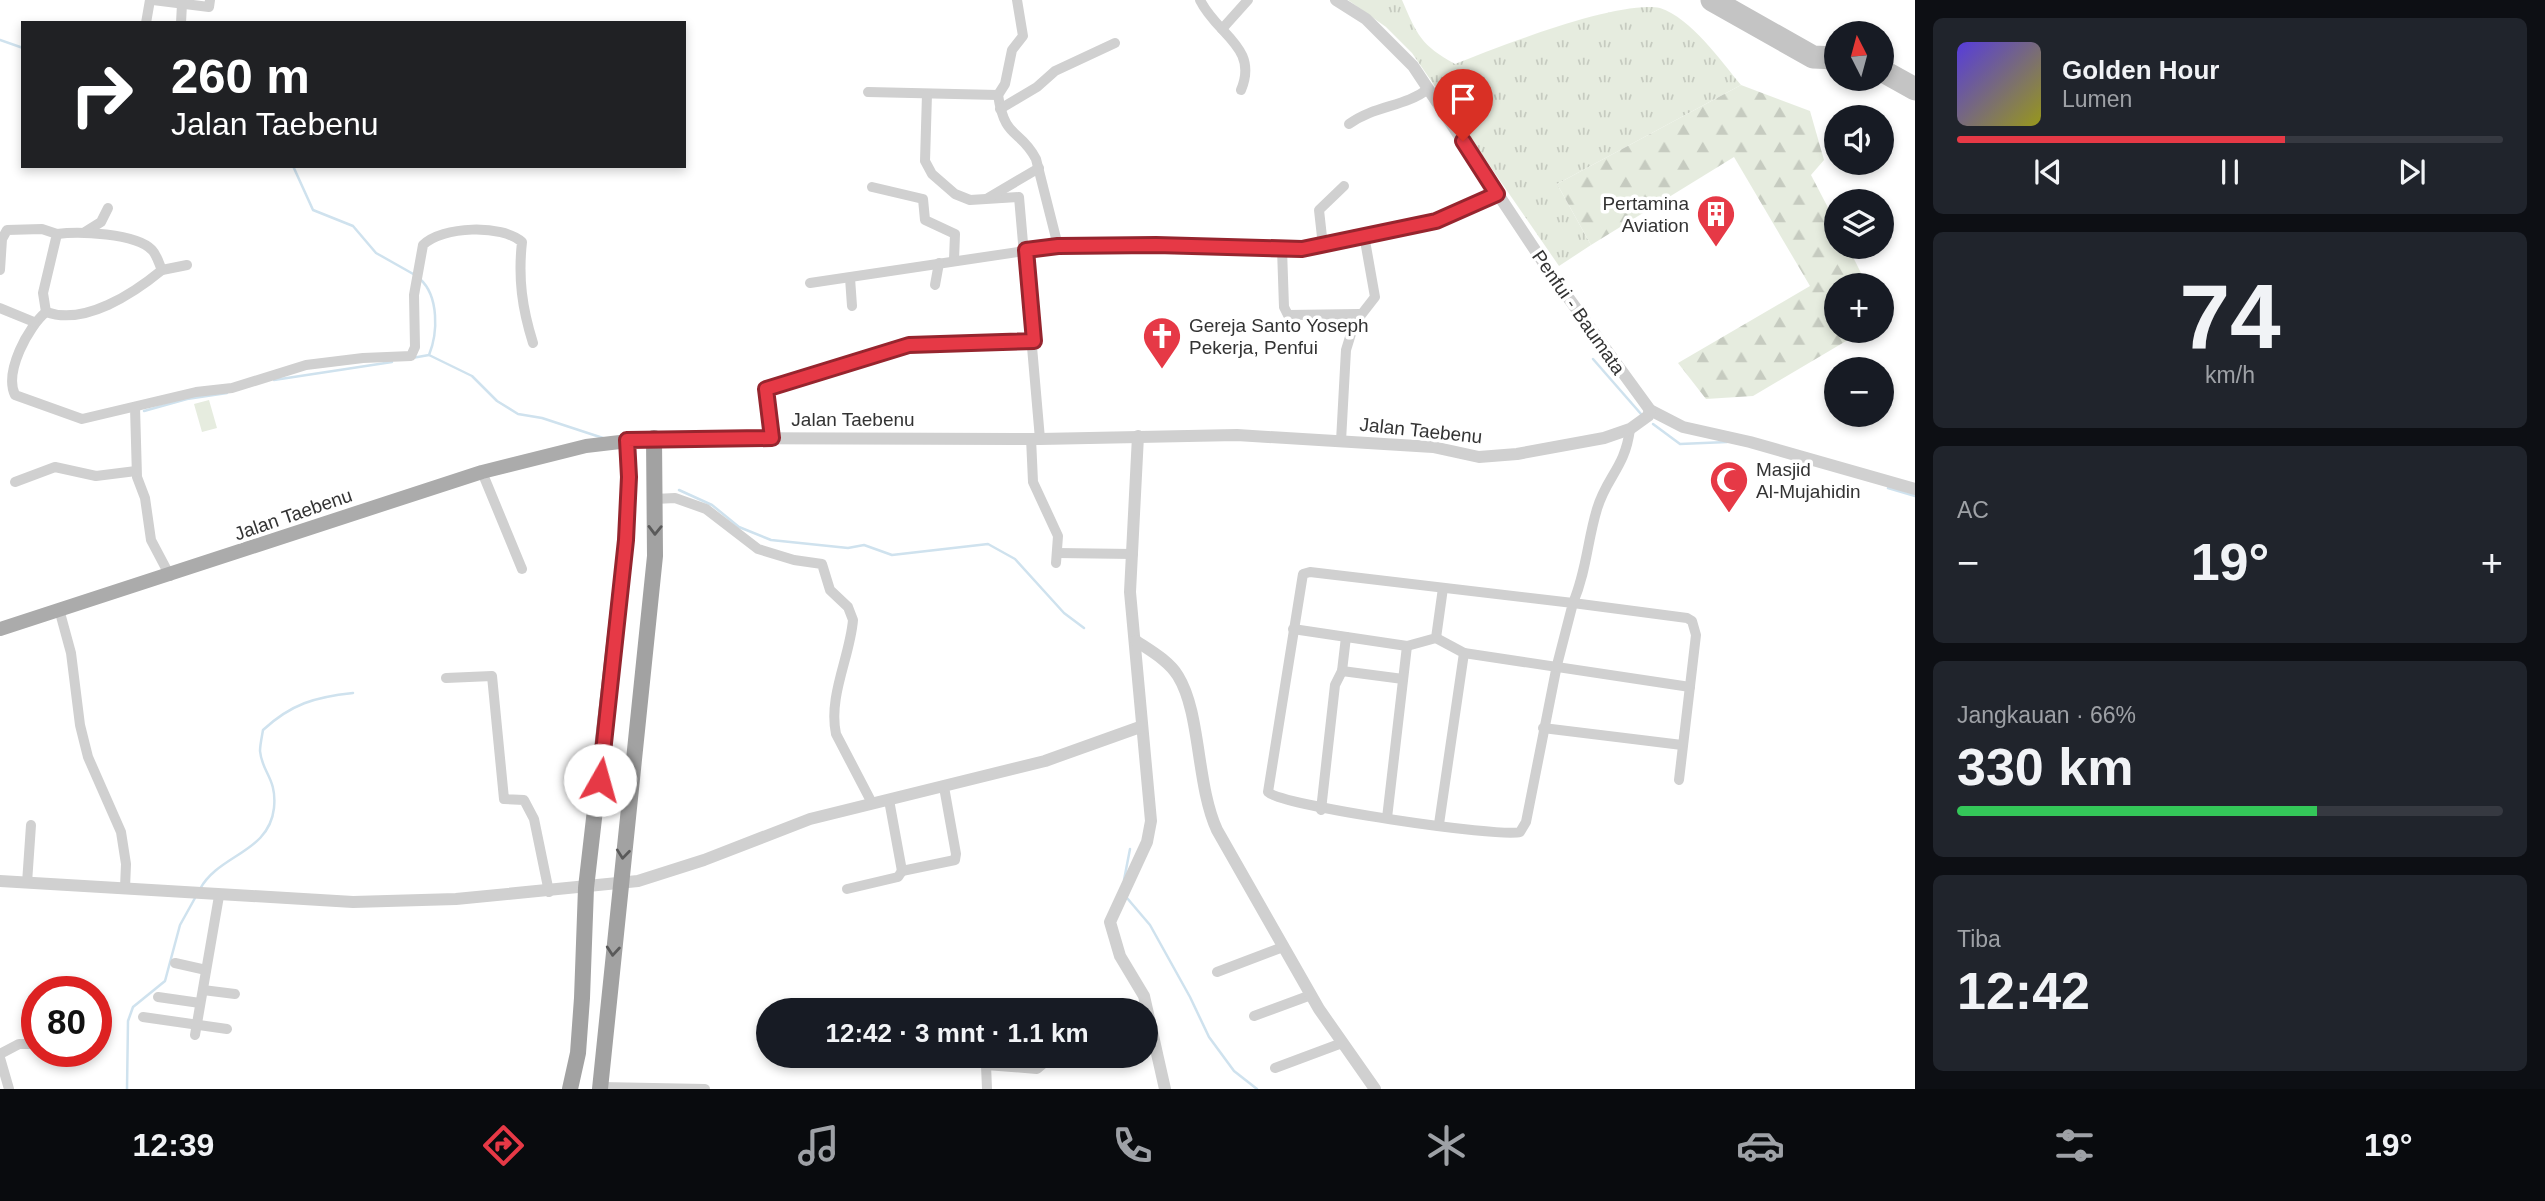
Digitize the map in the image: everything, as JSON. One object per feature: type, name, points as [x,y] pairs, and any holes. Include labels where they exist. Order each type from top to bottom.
[{"type":"highway","points":[[600,1088],[619,883],[655,556],[654,438]]},
{"type":"highway","points":[[570,1089],[578,1053],[586,888],[626,540],[629,477],[621,440]]},
{"type":"main road","name":"Jalan Taebenu","points":[[0,629],[170,576],[234,555],[255,545],[482,472],[586,446],[654,438]]},
{"type":"street","points":[[147,21],[152,0],[208,7],[210,0]]},
{"type":"street","points":[[1017,0],[1023,36],[1012,50],[1005,84],[998,95],[1000,109],[1004,124],[1032,150],[1058,246]]},
{"type":"street","points":[[1200,0],[1245,59],[1248,70],[1241,90]]},
{"type":"street","points":[[1222,29],[1248,0]]},
{"type":"street","name":"Penfui - Baumata","points":[[1336,0],[1366,19],[1393,42],[1428,89],[1647,415],[1915,489]]},
{"type":"street","points":[[181,21],[183,4]]},
{"type":"street","points":[[1000,109],[1037,88],[1055,71],[1115,43]]},
{"type":"street","points":[[1349,124],[1366,112],[1413,98],[1428,89]]},
{"type":"street","points":[[868,92],[998,95]]},
{"type":"street","points":[[927,94],[925,150],[928,167],[943,185],[961,198],[984,200],[1019,197],[1034,341],[1036,439],[1033,482],[1055,528],[1059,543],[1056,558],[1133,554]]},
{"type":"street","points":[[984,200],[1039,168]]},
{"type":"street","points":[[1323,246],[1319,210],[1343,186]]},
{"type":"street","points":[[872,187],[923,199],[925,220],[956,234],[954,260]]},
{"type":"street","points":[[810,283],[1058,246],[1282,249],[1323,246],[1436,221],[1497,194]]},
{"type":"street","points":[[84,232],[101,222],[108,208]]},
{"type":"street","points":[[0,270],[4,230],[42,229],[57,234],[84,232],[141,244],[152,250],[162,270]]},
{"type":"street","points":[[187,265],[162,270],[130,295],[92,310],[71,314],[46,312],[34,322],[13,376],[15,395],[82,419],[246,383],[327,361],[412,355],[416,281],[423,245],[441,234],[474,229],[520,239],[518,271],[522,303],[533,343]]},
{"type":"street","points":[[46,312],[43,293],[57,234]]},
{"type":"street","points":[[1341,441],[1343,364],[1349,336],[1360,314],[1376,297],[1364,235]]},
{"type":"street","points":[[1282,249],[1284,307],[1288,315],[1360,314]]},
{"type":"street","points":[[935,285],[939,263]]},
{"type":"street","points":[[850,278],[852,306]]},
{"type":"street","points":[[0,308],[34,322]]},
{"type":"street","points":[[772,438],[766,389],[909,345],[1034,341]]},
{"type":"street","points":[[135,407],[136,471],[145,498],[151,540],[170,576]]},
{"type":"street","name":"Jalan Taebenu","points":[[654,438],[1036,439],[1237,435],[1433,447],[1479,457],[1571,445],[1630,429],[1647,415]]},
{"type":"street","points":[[1630,429],[1627,454],[1604,491],[1597,511],[1585,575],[1573,603],[1557,666],[1523,830],[1517,834],[1321,810],[1272,796],[1268,787],[1303,574],[1310,572],[1573,603],[1692,621],[1696,635],[1679,780]]},
{"type":"street","points":[[1138,436],[1130,592],[1150,832],[1110,922],[1114,941],[1144,996],[1165,1089]]},
{"type":"street","points":[[15,482],[55,467],[96,476],[136,471]]},
{"type":"street","points":[[482,472],[522,569]]},
{"type":"street","points":[[655,499],[675,498],[706,509],[758,549],[794,560],[822,564],[830,590],[848,607],[853,620],[836,704],[836,734],[872,803]]},
{"type":"street","points":[[1436,638],[1443,588]]},
{"type":"street","points":[[58,609],[71,653],[80,725],[88,757],[121,832],[125,888]]},
{"type":"street","points":[[1293,629],[1407,646],[1436,638],[1464,653],[1690,687]]},
{"type":"street","points":[[1321,810],[1335,685],[1342,671],[1346,637]]},
{"type":"street","points":[[1136,641],[1177,674],[1185,691],[1210,815],[1311,995],[1375,1089]]},
{"type":"street","points":[[1387,818],[1407,646]]},
{"type":"street","points":[[1439,824],[1464,653]]},
{"type":"street","points":[[1342,671],[1403,678]]},
{"type":"street","points":[[446,678],[492,676],[498,767],[504,799],[524,800],[531,812],[549,891]]},
{"type":"street","points":[[0,881],[353,902],[456,899],[638,881],[704,860],[778,829],[1072,753],[1140,727]]},
{"type":"street","points":[[1544,729],[1682,745]]},
{"type":"street","points":[[902,871],[955,860],[957,854],[944,787]]},
{"type":"street","points":[[847,889],[898,877],[902,871],[889,800]]},
{"type":"street","points":[[27,883],[31,825]]},
{"type":"street","points":[[196,1030],[215,895]]},
{"type":"street","points":[[1217,972],[1283,947]]},
{"type":"street","points":[[175,963],[206,971]]},
{"type":"street","points":[[203,990],[234,994]]},
{"type":"street","points":[[1254,1016],[1311,995]]},
{"type":"street","points":[[158,997],[201,1003]]},
{"type":"street","points":[[143,1017],[196,1030],[228,1029]]},
{"type":"street","points":[[1275,1068],[1342,1043]]},
{"type":"street","points":[[9,1089],[0,1056],[21,1044]]},
{"type":"street","points":[[986,1068],[987,1089]]},
{"type":"street","points":[[600,1088],[705,1089]]},
{"type":"green space","points":[[1348,0],[1402,0],[1421,38],[1434,51],[1455,64],[1588,18],[1641,7],[1660,8],[1672,13],[1694,30],[1741,85],[1557,184],[1591,245],[1559,266],[1412,53],[1386,27]]},
{"type":"green space","points":[[1741,85],[1810,111],[1824,160],[1811,175],[1824,200],[1824,259],[1854,259],[1861,273],[1824,273],[1824,343],[1843,343],[1753,396],[1706,399],[1678,363],[1810,286],[1734,157],[1591,245],[1557,184]]},
{"type":"green space","points":[[209,400],[217,428],[202,432],[194,404]]},
{"type":"waterway","points":[[0,40],[21,47]]},
{"type":"waterway","points":[[294,168],[313,210],[353,226],[376,253],[415,275]]},
{"type":"waterway","points":[[412,358],[429,355],[434,336],[434,305],[420,279]]},
{"type":"waterway","points":[[429,355],[472,376],[497,401],[518,414],[542,418],[603,438]]},
{"type":"waterway","points":[[1593,359],[1641,414]]},
{"type":"waterway","points":[[274,380],[392,362]]},
{"type":"waterway","points":[[144,411],[187,399],[227,393]]},
{"type":"waterway","points":[[1653,424],[1680,444],[1727,442]]},
{"type":"waterway","points":[[1888,488],[1915,496]]},
{"type":"waterway","points":[[679,490],[712,505],[739,527],[771,540],[848,548],[864,545],[892,555],[988,544],[1015,559],[1064,613],[1084,628]]},
{"type":"waterway","points":[[200,889],[208,877],[263,835],[270,823],[274,798],[261,759],[263,730],[304,703],[353,693]]},
{"type":"waterway","points":[[1124,880],[1130,849]]},
{"type":"waterway","points":[[127,1089],[128,1021],[133,1007],[165,981],[180,925],[195,898]]},
{"type":"waterway","points":[[1127,898],[1150,925],[1209,1037],[1234,1071],[1257,1089]]},
{"type":"taxiway","points":[[1712,0],[1813,57],[1824,57]]},
{"type":"taxiway","points":[[1894,77],[1915,89]]},
{"type":"place","name":"Pertamina Aviation","points":[[1716,248]]},
{"type":"place","name":"Gereja Santo Yoseph Pekerja, Penfui","points":[[1162,370]]},
{"type":"place","name":"Masjid Al-Mujahidin","points":[[1729,514]]},
{"type":"route","points":[[600,780],[626,540],[629,477],[627,440],[772,438],[766,389],[793,383],[850,361],[909,345],[1034,341],[1026,250],[1058,246],[1156,245],[1302,249],[1436,221],[1497,194],[1463,141]]}]
